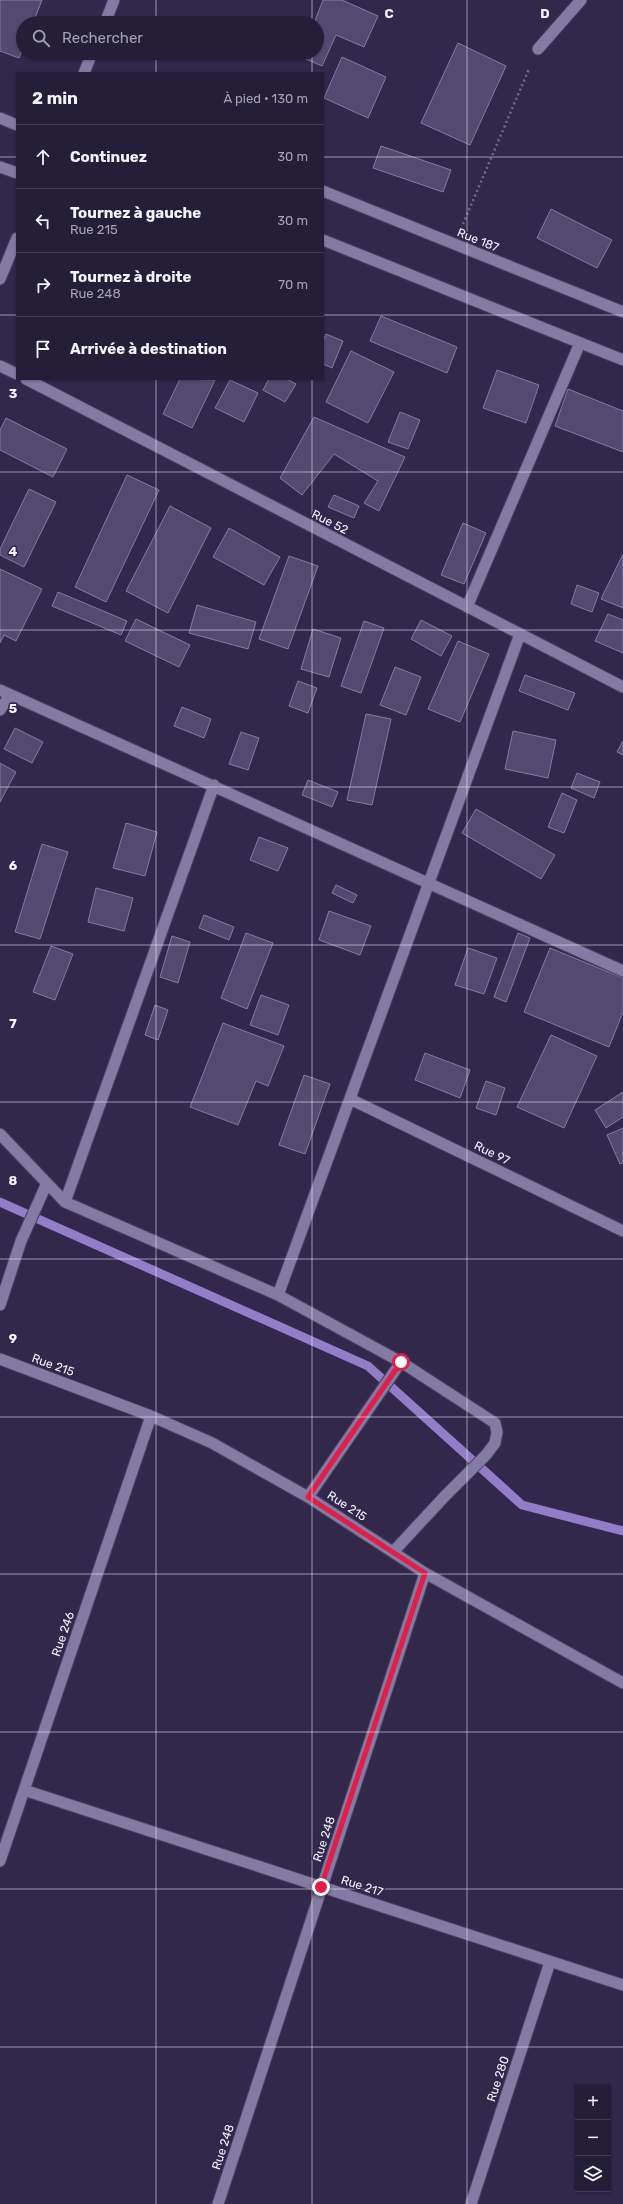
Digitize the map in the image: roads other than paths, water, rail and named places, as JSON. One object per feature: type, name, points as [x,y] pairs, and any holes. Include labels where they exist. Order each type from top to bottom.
[{"type":"street","points":[[108,16],[114,0]]},
{"type":"street","points":[[538,49],[581,0]]},
{"type":"street","points":[[84,72],[89,60]]},
{"type":"street","points":[[0,118],[16,125]]},
{"type":"street","points":[[0,167],[16,173]]},
{"type":"street","name":"Rue 187","points":[[324,191],[623,312]]},
{"type":"street","points":[[0,280],[16,240]]},
{"type":"street","points":[[324,240],[623,360]]},
{"type":"street","points":[[467,607],[580,343]]},
{"type":"street","points":[[0,366],[16,374]]},
{"type":"street","name":"Rue 52","points":[[28,380],[623,687]]},
{"type":"street","points":[[278,1295],[520,634]]},
{"type":"street","points":[[0,710],[5,692],[623,971]]},
{"type":"street","points":[[65,1202],[214,786]]},
{"type":"street","name":"Rue 97","points":[[350,1099],[623,1231]]},
{"type":"street","points":[[0,1134],[65,1202],[278,1295],[401,1362],[495,1423],[497,1432],[495,1443],[486,1455],[445,1496],[393,1552]]},
{"type":"street","points":[[0,1305],[21,1241],[33,1211],[47,1183]]},
{"type":"street","name":"Rue 215","points":[[0,1359],[151,1416],[212,1443],[308,1497],[425,1573],[623,1683]]},
{"type":"street","points":[[308,1497],[401,1362]]},
{"type":"street","name":"Rue 246","points":[[0,1861],[151,1416]]},
{"type":"street","name":"Rue 248","points":[[218,2204],[425,1573]]},
{"type":"street","name":"Rue 217","points":[[24,1790],[623,1985]]},
{"type":"street","name":"Rue 280","points":[[471,2204],[550,1962]]},
{"type":"waterway","points":[[0,1202],[368,1366],[522,1505],[623,1531]]}]
